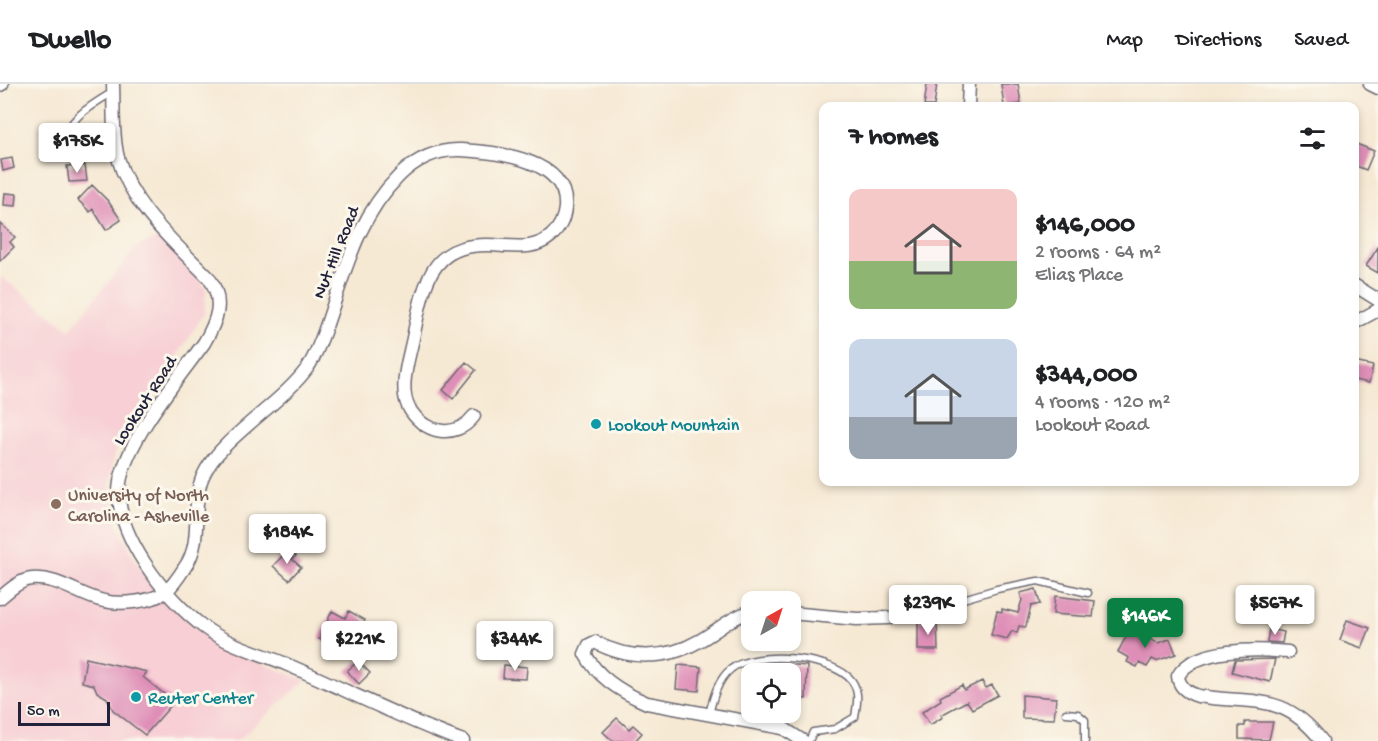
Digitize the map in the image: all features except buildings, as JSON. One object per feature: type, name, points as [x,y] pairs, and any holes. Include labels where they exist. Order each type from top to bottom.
[{"type":"street","points":[[968,102],[969,84]]},
{"type":"street","points":[[1370,84],[1378,88]]},
{"type":"street","name":"Lookout Road","points":[[113,88],[117,155],[127,180],[147,212],[209,278],[219,304],[214,326],[204,343],[135,442],[125,462],[118,502],[123,525],[165,592],[205,628],[223,639],[290,665],[409,722],[463,741]]},
{"type":"street","name":"Nut Hill Road","points":[[165,592],[192,556],[202,477],[219,453],[290,389],[309,365],[326,327],[357,237],[375,203],[404,171],[417,161],[431,154],[459,150],[489,153],[543,168],[553,176],[565,197],[562,221],[550,237],[540,243],[529,247],[463,246],[445,255],[433,270],[416,325],[405,382],[405,396],[416,417],[435,430],[458,430],[468,425],[474,416]]},
{"type":"street","points":[[1359,288],[1378,300]]},
{"type":"street","points":[[1359,320],[1378,310]]},
{"type":"street","points":[[0,597],[31,579],[66,584],[103,601],[126,603],[165,592]]},
{"type":"street","points":[[741,614],[699,641],[671,653],[637,655],[618,653],[595,642],[586,649],[585,654],[591,664],[627,695],[647,703],[783,729],[803,741]]},
{"type":"street","points":[[801,614],[857,619],[888,618]]},
{"type":"street","points":[[1288,652],[1255,650],[1207,657],[1185,665],[1178,676],[1178,681],[1190,693],[1198,696],[1270,703],[1282,707],[1305,722],[1322,741]]},
{"type":"lane","points":[[64,156],[63,148],[71,122],[113,88]]},
{"type":"lane","points":[[888,618],[933,608],[997,589],[1038,581],[1088,593]]},
{"type":"lane","points":[[709,714],[720,682],[730,669],[748,659],[764,657],[829,665],[841,671],[853,684],[859,698],[855,717],[835,729],[813,732],[809,741]]},
{"type":"lane","points":[[1066,713],[1078,714],[1085,720],[1085,741]]},
{"type":"shaded area","name":"University of North Carolina - Asheville","points":[[161,237],[198,276],[206,290],[204,314],[115,453],[109,485],[117,523],[137,563],[168,602],[221,648],[306,680],[237,741],[0,741],[0,276],[70,329],[137,247]]},
{"type":"place","name":"Lookout Mountain","points":[[596,424]]},
{"type":"place","name":"University of North Carolina - Asheville","points":[[56,504]]},
{"type":"place","name":"Reuter Center","points":[[136,697]]}]
